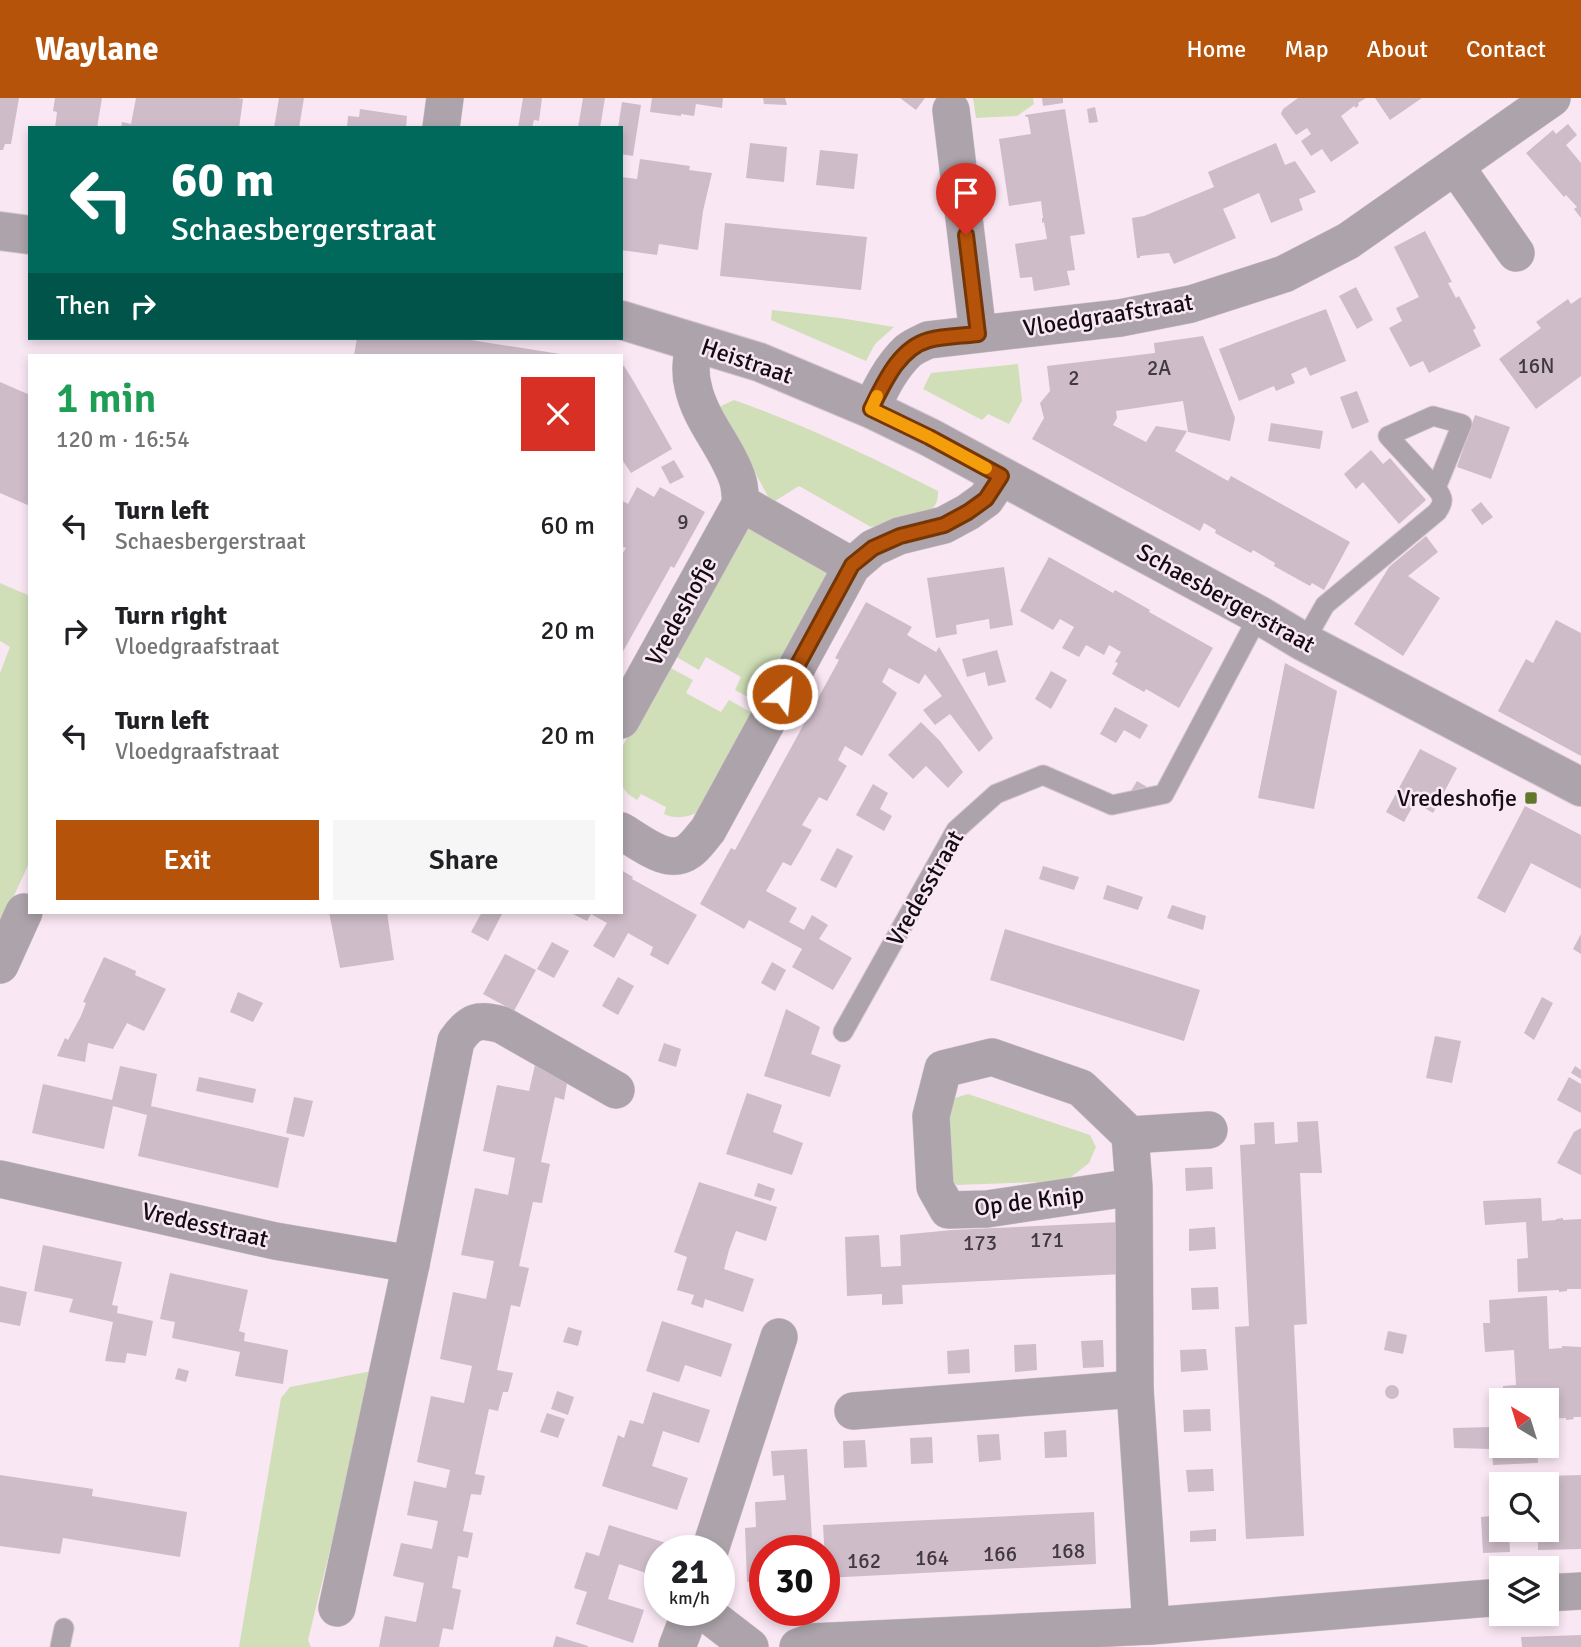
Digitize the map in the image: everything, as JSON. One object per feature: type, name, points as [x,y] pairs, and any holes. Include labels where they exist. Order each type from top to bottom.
[{"type":"street","points":[[441,126],[445,98]]},
{"type":"street","name":"Vloedgraafstraat","points":[[871,409],[885,380],[910,349],[928,340],[1120,318],[1191,304],[1284,274],[1348,241],[1552,98]]},
{"type":"street","points":[[951,110],[978,334]]},
{"type":"street","points":[[1456,167],[1516,253]]},
{"type":"street","points":[[0,231],[28,235]]},
{"type":"street","name":"Heistraat","points":[[623,321],[759,362],[871,409]]},
{"type":"street","points":[[694,342],[690,372],[693,389],[733,466],[741,503],[852,565]]},
{"type":"street","name":"Schaesbergerstraat","points":[[871,409],[929,437],[1259,615],[1304,642],[1581,787]]},
{"type":"street","points":[[623,832],[663,855],[682,855],[690,851],[708,830],[852,565],[873,548],[900,536],[944,525],[968,512],[986,499],[1001,476]]},
{"type":"street","name":"Vredeshofje","points":[[623,716],[741,503]]},
{"type":"street","points":[[0,965],[24,912]]},
{"type":"street","points":[[337,1608],[456,1041],[467,1026],[487,1020],[502,1025],[616,1090]]},
{"type":"street","name":"Op de Knip","points":[[1130,1135],[1081,1088],[992,1058],[943,1069],[931,1116],[935,1187],[948,1210],[987,1209],[1134,1187]]},
{"type":"street","points":[[1151,1626],[1135,1389],[1134,1187],[1130,1135],[1209,1130]]},
{"type":"street","name":"Vredesstraat","points":[[0,1180],[275,1241],[411,1264]]},
{"type":"street","points":[[715,1535],[779,1337]]},
{"type":"street","points":[[853,1411],[1135,1389]]},
{"type":"street","points":[[1559,1592],[1581,1591]]},
{"type":"street","points":[[798,1647],[811,1642],[1151,1626],[1489,1598]]},
{"type":"street","points":[[677,1647],[685,1626]]},
{"type":"street","points":[[723,1626],[750,1647]]},
{"type":"lane","points":[[1304,642],[1325,605],[1437,512],[1443,504],[1443,496],[1436,488]]},
{"type":"lane","name":"Vredesstraat","points":[[843,1032],[956,830],[996,794],[1043,775],[1112,806],[1164,794],[1259,615]]},
{"type":"green space","points":[[973,98],[1033,98],[1034,104],[1017,116],[976,118]]},
{"type":"green space","points":[[772,310],[894,327],[875,344],[866,361],[771,320]]},
{"type":"green space","points":[[1018,364],[1022,401],[1009,424],[988,414],[982,420],[923,389],[931,373]]},
{"type":"green space","points":[[734,400],[838,442],[938,491],[936,504],[922,514],[871,527],[799,486],[775,501],[770,500],[719,407]]},
{"type":"green space","points":[[746,528],[751,528],[825,568],[829,575],[761,704],[735,690],[741,677],[706,657],[699,670],[673,655]]},
{"type":"green space","points":[[0,583],[28,595],[28,865],[0,926],[0,673],[10,647],[0,641]]},
{"type":"green space","points":[[667,666],[693,680],[686,693],[721,712],[729,700],[756,715],[701,811],[692,815],[674,817],[664,814],[666,807],[641,794],[637,800],[628,794],[623,788],[623,745]]},
{"type":"green space","points":[[968,1094],[1090,1135],[1096,1147],[1089,1163],[1066,1181],[957,1185],[946,1177],[942,1142],[955,1098]]},
{"type":"green space","points":[[382,1369],[373,1374],[308,1640],[311,1647],[239,1647],[281,1398],[290,1387]]},
{"type":"building","points":[[0,98],[19,98],[11,144],[5,144],[3,150],[0,150]]},
{"type":"building","points":[[55,98],[102,98],[97,126],[55,126],[57,112],[53,111]]},
{"type":"building","points":[[136,98],[243,99],[239,126],[121,126],[122,122],[131,124]]},
{"type":"building","points":[[279,98],[304,98],[299,126],[274,126]]},
{"type":"building","points":[[523,98],[542,98],[539,121],[534,120],[532,126],[518,126]]},
{"type":"building","points":[[583,98],[605,98],[600,126],[578,126]]},
{"type":"building","points":[[652,98],[723,98],[722,108],[696,104],[694,116],[681,116],[650,112]]},
{"type":"building","points":[[763,98],[785,98],[787,105],[764,104]]},
{"type":"building","points":[[900,98],[925,98],[916,110]]},
{"type":"building","points":[[1042,98],[1063,98],[1063,103],[1043,106]]},
{"type":"building","points":[[1298,98],[1366,98],[1358,103],[1356,108],[1354,106],[1341,116],[1359,143],[1331,162],[1322,149],[1311,156],[1301,141],[1311,134],[1307,128],[1296,135],[1281,114],[1283,109]]},
{"type":"building","points":[[1375,98],[1422,98],[1390,120]]},
{"type":"building","points":[[622,102],[641,105],[633,156],[623,154],[623,126],[618,126]]},
{"type":"building","points":[[1095,107],[1098,122],[1089,123],[1087,109]]},
{"type":"building","points":[[360,109],[407,116],[406,126],[347,126],[348,116],[359,117]]},
{"type":"building","points":[[1065,109],[1085,234],[1070,236],[1075,270],[1067,271],[1070,285],[1034,291],[1032,277],[1020,278],[1015,244],[1047,239],[1044,222],[1042,223],[1041,201],[1009,206],[999,139],[1031,134],[1028,117],[1025,115]]},
{"type":"building","points":[[1568,124],[1577,135],[1566,145],[1581,163],[1581,218],[1574,209],[1577,207],[1566,195],[1564,197],[1526,153],[1553,130],[1556,134]]},
{"type":"building","points":[[750,143],[787,147],[784,182],[746,178]]},
{"type":"building","points":[[1276,143],[1285,165],[1295,161],[1316,192],[1299,199],[1303,210],[1271,223],[1259,193],[1223,209],[1236,238],[1174,264],[1169,253],[1137,258],[1132,218],[1144,216],[1214,187],[1208,172]]},
{"type":"building","points":[[820,150],[858,154],[854,189],[816,185]]},
{"type":"building","points":[[640,159],[690,166],[689,170],[712,173],[698,250],[659,244],[657,255],[623,250],[623,177],[637,179]]},
{"type":"building","points":[[725,223],[867,237],[861,290],[720,276]]},
{"type":"building","points":[[1425,231],[1452,282],[1448,283],[1456,298],[1459,296],[1476,328],[1473,330],[1481,346],[1429,373],[1423,361],[1410,367],[1389,328],[1402,321],[1396,308],[1419,297],[1394,247]]},
{"type":"building","points":[[1356,287],[1373,320],[1357,329],[1339,296]]},
{"type":"building","points":[[1581,297],[1581,376],[1536,409],[1499,359],[1541,328],[1536,322],[1568,299],[1571,304]]},
{"type":"building","points":[[1326,309],[1346,361],[1310,376],[1306,367],[1291,374],[1295,383],[1276,391],[1274,386],[1239,401],[1219,349]]},
{"type":"building","points":[[1203,336],[1235,418],[1230,441],[1188,432],[1183,401],[1116,411],[1117,418],[1113,425],[1146,442],[1156,426],[1187,431],[1175,451],[1228,481],[1231,476],[1350,542],[1324,590],[1312,583],[1310,586],[1274,566],[1275,563],[1215,533],[1216,530],[1204,523],[1200,531],[1032,439],[1044,418],[1040,403],[1050,391],[1047,366],[1155,353],[1154,343]]},
{"type":"building","points":[[357,340],[471,340],[560,354],[354,354]]},
{"type":"building","points":[[623,366],[672,449],[631,473],[623,461]]},
{"type":"building","points":[[0,382],[28,394],[28,505],[0,493]]},
{"type":"building","points":[[1357,391],[1369,422],[1352,429],[1340,397]]},
{"type":"building","points":[[1475,415],[1510,427],[1491,479],[1457,467]]},
{"type":"building","points":[[1271,423],[1323,431],[1320,449],[1268,441]]},
{"type":"building","points":[[1371,450],[1383,464],[1390,458],[1426,500],[1399,524],[1363,482],[1356,489],[1344,474]]},
{"type":"building","points":[[674,460],[684,477],[670,484],[661,467]]},
{"type":"building","points":[[637,487],[654,497],[660,487],[705,512],[623,651],[623,553],[626,548],[623,547],[623,501],[628,504]]},
{"type":"building","points":[[1481,502],[1493,517],[1482,525],[1471,510]]},
{"type":"building","points":[[1426,536],[1438,552],[1408,576],[1440,598],[1403,656],[1354,624],[1389,567]]},
{"type":"building","points":[[1049,557],[1113,593],[1115,590],[1213,648],[1179,708],[1112,674],[1121,652],[1109,645],[1104,655],[1086,645],[1079,657],[1062,648],[1074,627],[1060,619],[1053,630],[1020,611]]},
{"type":"building","points":[[1004,567],[1013,625],[990,629],[989,619],[956,625],[957,634],[936,638],[927,578]]},
{"type":"building","points":[[866,602],[912,627],[907,635],[936,652],[939,647],[993,738],[979,752],[950,714],[935,725],[923,710],[942,696],[925,674],[919,684],[889,668],[882,682],[897,693],[862,756],[845,746],[838,760],[847,766],[827,801],[819,797],[802,825],[812,830],[791,866],[783,862],[766,891],[797,908],[789,922],[804,930],[812,915],[828,925],[819,939],[852,958],[833,990],[792,967],[802,949],[749,920],[744,929],[700,904],[731,848],[735,850],[839,660],[835,658]]},
{"type":"building","points":[[1556,620],[1581,633],[1581,756],[1498,711],[1526,659],[1533,663]]},
{"type":"building","points":[[997,650],[1006,682],[988,686],[985,672],[967,677],[962,659]]},
{"type":"building","points":[[1285,663],[1337,691],[1314,809],[1258,798]]},
{"type":"building","points":[[1051,671],[1067,680],[1051,709],[1035,699]]},
{"type":"building","points":[[1115,707],[1148,725],[1140,739],[1124,730],[1116,743],[1100,734]]},
{"type":"building","points":[[921,722],[940,741],[963,772],[948,788],[926,766],[913,779],[888,755]]},
{"type":"building","points":[[1420,749],[1457,768],[1433,813],[1415,802],[1404,822],[1386,812]]},
{"type":"building","points":[[1137,781],[1147,787],[1140,797],[1131,791]]},
{"type":"building","points":[[873,784],[888,793],[880,809],[892,816],[884,831],[856,815]]},
{"type":"building","points":[[1525,806],[1581,835],[1581,889],[1531,863],[1505,913],[1477,898]]},
{"type":"building","points":[[837,848],[853,856],[836,888],[820,880]]},
{"type":"building","points":[[1043,866],[1079,877],[1074,890],[1039,879]]},
{"type":"building","points":[[623,871],[633,877],[632,879],[697,915],[668,965],[650,955],[653,947],[628,933],[614,958],[593,946],[607,923],[591,914],[623,914]]},
{"type":"building","points":[[1107,885],[1143,897],[1138,910],[1103,899]]},
{"type":"building","points":[[1172,905],[1206,916],[1203,930],[1167,918]]},
{"type":"building","points":[[329,914],[387,914],[394,960],[340,968]]},
{"type":"building","points":[[481,914],[502,914],[488,941],[471,932]]},
{"type":"building","points":[[573,914],[591,914],[587,921]]},
{"type":"building","points":[[1005,929],[1200,990],[1184,1041],[990,980]]},
{"type":"building","points":[[1581,934],[1581,954],[1573,949]]},
{"type":"building","points":[[552,942],[569,951],[554,978],[537,969]]},
{"type":"building","points":[[505,954],[536,970],[514,1011],[483,994]]},
{"type":"building","points":[[104,957],[136,971],[135,975],[166,989],[144,1031],[127,1023],[113,1049],[88,1043],[85,1062],[57,1056],[65,1038],[68,1040],[81,1016],[86,1003],[83,1002]]},
{"type":"building","points":[[772,962],[786,970],[775,991],[761,983]]},
{"type":"building","points":[[618,977],[634,986],[618,1015],[602,1006]]},
{"type":"building","points":[[238,992],[263,1003],[253,1022],[230,1012]]},
{"type":"building","points":[[1542,997],[1553,1003],[1534,1040],[1524,1033]]},
{"type":"building","points":[[786,1009],[820,1027],[811,1054],[841,1065],[830,1097],[764,1076]]},
{"type":"building","points":[[1435,1036],[1461,1041],[1452,1083],[1426,1078]]},
{"type":"building","points":[[664,1043],[681,1049],[676,1067],[658,1061]]},
{"type":"building","points":[[535,1065],[567,1083],[564,1100],[555,1097],[541,1162],[550,1164],[542,1203],[533,1202],[519,1266],[529,1268],[520,1307],[511,1305],[497,1370],[513,1373],[508,1392],[503,1392],[498,1411],[489,1409],[475,1474],[485,1476],[481,1495],[471,1494],[463,1531],[473,1533],[468,1558],[458,1556],[452,1588],[461,1590],[453,1630],[443,1628],[439,1647],[379,1647],[385,1616],[416,1622],[424,1583],[393,1576],[401,1543],[432,1549],[438,1521],[407,1515],[414,1481],[446,1488],[450,1470],[417,1462],[431,1396],[464,1403],[472,1366],[440,1359],[453,1292],[486,1299],[494,1261],[461,1255],[475,1188],[508,1195],[515,1158],[483,1151],[497,1085],[529,1091]]},
{"type":"building","points":[[120,1066],[157,1074],[151,1106],[289,1138],[278,1188],[138,1156],[147,1115],[113,1106],[104,1149],[32,1133],[43,1084],[112,1100]]},
{"type":"building","points":[[1575,1066],[1581,1070],[1581,1079],[1571,1073]]},
{"type":"building","points":[[199,1077],[256,1089],[253,1103],[196,1091]]},
{"type":"building","points":[[1569,1077],[1581,1084],[1581,1113],[1557,1100]]},
{"type":"building","points":[[747,1093],[782,1105],[773,1132],[803,1143],[792,1175],[726,1154]]},
{"type":"building","points":[[294,1097],[313,1101],[304,1137],[286,1133]]},
{"type":"building","points":[[1318,1121],[1322,1173],[1300,1173],[1307,1324],[1294,1325],[1304,1536],[1246,1539],[1235,1327],[1249,1326],[1240,1145],[1255,1144],[1254,1123],[1274,1122],[1275,1144],[1298,1142],[1297,1122]]},
{"type":"building","points":[[1581,1128],[1581,1175],[1557,1163],[1574,1132]]},
{"type":"building","points":[[1212,1167],[1213,1189],[1186,1191],[1185,1168]]},
{"type":"building","points":[[699,1182],[777,1207],[766,1241],[736,1231],[729,1250],[724,1269],[754,1279],[743,1312],[705,1299],[703,1308],[691,1304],[694,1295],[677,1290],[687,1257],[674,1252]]},
{"type":"building","points":[[758,1183],[775,1189],[771,1201],[754,1196]]},
{"type":"building","points":[[1541,1198],[1542,1221],[1581,1219],[1581,1289],[1518,1292],[1517,1259],[1528,1258],[1526,1222],[1485,1225],[1483,1201]]},
{"type":"building","points":[[1121,1222],[1124,1274],[902,1285],[903,1304],[882,1305],[882,1294],[847,1296],[845,1237],[879,1235],[881,1267],[901,1266],[900,1235]]},
{"type":"building","points":[[1215,1227],[1216,1249],[1189,1251],[1189,1229]]},
{"type":"building","points":[[43,1245],[122,1262],[112,1305],[118,1306],[117,1313],[153,1321],[146,1356],[127,1353],[125,1363],[105,1361],[113,1322],[69,1312],[73,1299],[34,1291]]},
{"type":"building","points":[[170,1273],[248,1290],[239,1331],[245,1333],[244,1341],[288,1350],[283,1384],[235,1376],[240,1352],[172,1338],[175,1322],[160,1319]]},
{"type":"building","points":[[0,1286],[27,1292],[20,1326],[0,1322]]},
{"type":"building","points":[[1218,1287],[1219,1309],[1192,1310],[1191,1288]]},
{"type":"building","points":[[1547,1296],[1549,1349],[1562,1346],[1581,1347],[1581,1417],[1559,1418],[1559,1388],[1503,1388],[1516,1385],[1514,1350],[1485,1352],[1483,1323],[1490,1323],[1489,1300]]},
{"type":"building","points":[[662,1321],[732,1344],[721,1377],[685,1365],[679,1382],[646,1371]]},
{"type":"building","points":[[568,1327],[582,1331],[578,1346],[563,1342]]},
{"type":"building","points":[[1388,1331],[1407,1335],[1403,1354],[1384,1350]]},
{"type":"building","points":[[1103,1340],[1104,1367],[1083,1368],[1081,1341]]},
{"type":"building","points":[[1036,1344],[1037,1370],[1015,1372],[1014,1345]]},
{"type":"building","points":[[969,1349],[970,1373],[948,1374],[947,1351]]},
{"type":"building","points":[[1206,1349],[1208,1370],[1181,1372],[1180,1350]]},
{"type":"building","points":[[178,1368],[189,1371],[186,1382],[175,1379]]},
{"type":"building","points":[[1392,1385],[1397,1387],[1397,1397],[1392,1399],[1387,1397],[1385,1392],[1387,1387]]},
{"type":"building","points":[[557,1391],[574,1397],[568,1415],[551,1409]]},
{"type":"building","points":[[653,1392],[710,1410],[699,1443],[663,1431],[652,1466],[688,1478],[677,1510],[602,1486],[618,1435],[624,1438],[630,1420],[643,1424]]},
{"type":"building","points":[[1210,1409],[1211,1431],[1184,1432],[1183,1410]]},
{"type":"building","points":[[547,1413],[565,1419],[558,1438],[540,1432]]},
{"type":"building","points":[[1489,1427],[1489,1449],[1454,1448],[1453,1428]]},
{"type":"building","points":[[1066,1430],[1067,1457],[1045,1458],[1044,1432]]},
{"type":"building","points":[[999,1434],[1001,1460],[979,1462],[977,1435]]},
{"type":"building","points":[[932,1437],[933,1463],[911,1464],[910,1438]]},
{"type":"building","points":[[865,1440],[867,1467],[844,1468],[843,1441]]},
{"type":"building","points":[[807,1449],[812,1535],[749,1535],[747,1582],[745,1528],[756,1527],[755,1502],[786,1500],[784,1475],[773,1476],[771,1451]]},
{"type":"building","points":[[1493,1458],[1538,1458],[1538,1463],[1493,1465]]},
{"type":"building","points":[[1213,1469],[1214,1491],[1188,1492],[1186,1470]]},
{"type":"building","points":[[0,1475],[93,1489],[92,1496],[187,1512],[180,1557],[63,1538],[60,1554],[0,1546]]},
{"type":"building","points":[[1581,1475],[1581,1549],[1538,1550],[1538,1542],[1559,1542],[1559,1476]]},
{"type":"building","points":[[1094,1512],[1096,1564],[840,1577],[840,1535],[824,1535],[823,1525]]},
{"type":"building","points":[[1489,1516],[1489,1542],[1510,1542],[1510,1552],[1483,1553],[1481,1517]]},
{"type":"building","points":[[609,1525],[644,1536],[644,1572],[619,1564],[608,1599],[644,1610],[633,1643],[576,1624],[587,1592],[574,1588],[586,1552],[599,1556]]},
{"type":"building","points":[[1216,1529],[1216,1541],[1190,1542],[1190,1531]]},
{"type":"building","points":[[1581,1635],[1581,1647],[1522,1647],[1521,1637]]},
{"type":"building","points":[[556,1636],[588,1646],[588,1647],[553,1647]]},
{"type":"slow traffic","points":[[877,396],[871,409],[986,468]]},
{"type":"place","name":"Vredeshofje","points":[[1531,798]]},
{"type":"route","points":[[782,694],[852,565],[873,548],[900,536],[944,525],[968,512],[986,499],[1001,476],[871,409],[885,380],[910,349],[928,340],[978,334],[966,235]]}]
